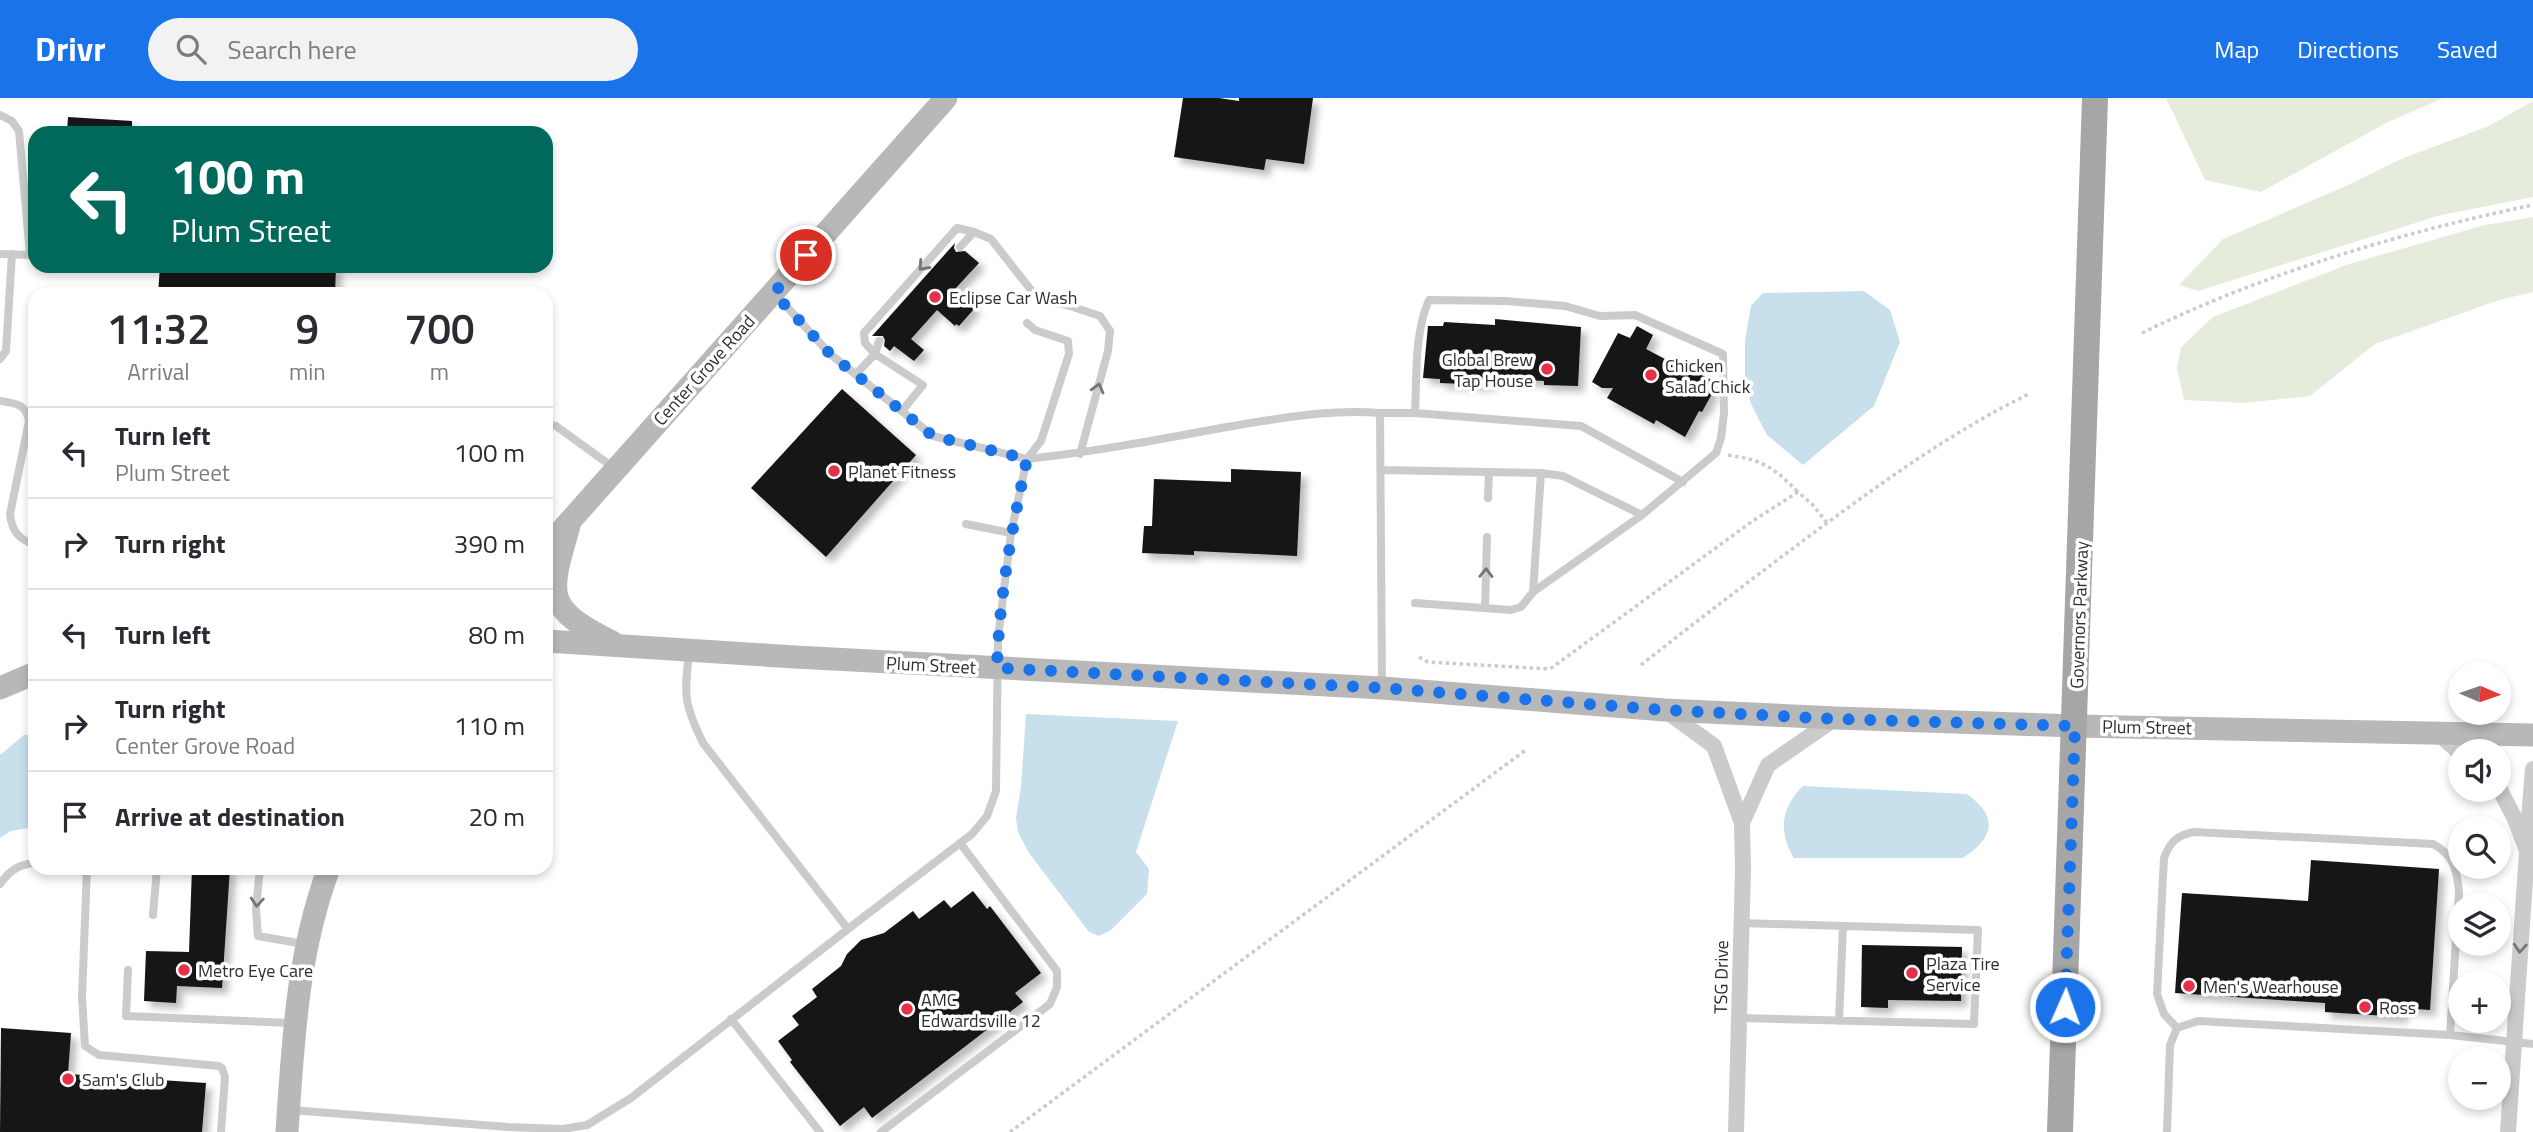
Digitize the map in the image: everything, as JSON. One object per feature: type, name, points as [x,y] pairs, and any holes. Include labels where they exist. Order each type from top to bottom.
[{"type":"main road","name":"Center Grove Road","points":[[555,537],[946,98]]},
{"type":"main road","name":"Governors Parkway","points":[[2060,1132],[2095,98]]},
{"type":"main road","points":[[555,537],[554,590],[557,603],[567,616],[609,645]]},
{"type":"main road","name":"Plum Street","points":[[553,641],[1382,688],[1665,710],[1836,719],[2533,735]]},
{"type":"main road","points":[[553,657],[609,645]]},
{"type":"main road","points":[[287,1121],[295,1023],[307,944],[327,875]]},
{"type":"street","name":"TSG Drive","points":[[1665,710],[1714,746],[1742,823],[1736,1132]]},
{"type":"street","name":"TSG Drive","points":[[1742,823],[1768,765],[1836,719]]},
{"type":"street","points":[[2439,734],[2448,742]]},
{"type":"street","points":[[2508,1132],[2533,769]]},
{"type":"street","points":[[2506,802],[2527,851]]},
{"type":"lane","points":[[0,115],[12,121],[19,131],[28,217]]},
{"type":"lane","points":[[902,411],[923,385],[875,354],[865,343],[864,333],[957,228],[974,232],[991,239],[1031,290],[1047,302],[1100,316],[1110,331],[1108,351],[1080,453]]},
{"type":"lane","points":[[960,247],[974,232]]},
{"type":"lane","points":[[0,254],[28,255]]},
{"type":"lane","points":[[0,359],[6,351],[12,254]]},
{"type":"lane","points":[[774,293],[830,354],[933,436],[1027,459],[1080,453],[1302,414],[1350,411],[1415,413],[1581,426],[1683,482]]},
{"type":"lane","points":[[1415,413],[1419,340],[1422,316],[1429,300],[1506,301],[1565,306],[1600,316],[1635,315],[1723,354],[1724,413],[1721,438],[1716,453],[1683,482],[1642,515],[1533,592],[1521,607],[1511,610],[1415,603]]},
{"type":"lane","points":[[287,1121],[472,1128],[563,1129],[587,1125],[631,1098],[972,834],[987,816],[996,791],[998,638],[1011,533],[1027,459],[1041,441],[1069,354],[1068,341],[1035,330],[1027,323]]},
{"type":"lane","points":[[856,374],[875,354],[878,341]]},
{"type":"lane","points":[[0,401],[25,408],[28,418]]},
{"type":"lane","points":[[1380,414],[1382,688]]},
{"type":"lane","points":[[28,426],[10,514],[12,528],[17,536],[28,542]]},
{"type":"lane","points":[[553,426],[615,469]]},
{"type":"lane","points":[[1382,470],[1541,473],[1563,476],[1642,515]]},
{"type":"lane","points":[[1488,498],[1489,472]]},
{"type":"lane","points":[[1533,592],[1541,473]]},
{"type":"lane","points":[[966,524],[1011,533]]},
{"type":"lane","points":[[1485,608],[1487,537]]},
{"type":"lane","points":[[690,650],[685,687],[688,712],[703,743],[848,929]]},
{"type":"lane","points":[[2176,1028],[2164,1014],[2157,994],[2164,858],[2175,839],[2194,832],[2434,844],[2445,850],[2453,859],[2459,892],[2450,1035]]},
{"type":"lane","points":[[881,1132],[1037,1015],[1050,1004],[1057,987],[1056,971],[960,843]]},
{"type":"lane","points":[[0,884],[5,876],[18,866],[28,864]]},
{"type":"lane","points":[[87,875],[82,997],[85,1046],[99,1055],[219,1066],[225,1077],[221,1132]]},
{"type":"lane","points":[[153,915],[156,875]]},
{"type":"lane","points":[[259,875],[256,909],[258,936],[307,944]]},
{"type":"lane","points":[[1739,1018],[1974,1024],[1978,930],[1742,923]]},
{"type":"lane","points":[[1839,1021],[1843,926]]},
{"type":"lane","points":[[128,970],[126,1016],[295,1023]]},
{"type":"lane","points":[[731,1020],[820,1132]]},
{"type":"lane","points":[[2176,1028],[2199,1021],[2450,1035],[2533,1044]]},
{"type":"lane","points":[[2167,1132],[2170,1045],[2176,1028]]},
{"type":"path","points":[[2142,332],[2253,285],[2325,260],[2533,205]]},
{"type":"path","points":[[1641,665],[1752,578],[1929,451],[2029,394]]},
{"type":"path","points":[[1716,453],[1759,460],[1782,476],[1813,505],[1827,523]]},
{"type":"path","points":[[1419,657],[1428,662],[1550,669],[1754,520],[1798,492]]},
{"type":"path","points":[[1010,1132],[1527,749]]},
{"type":"green space","points":[[2166,98],[2443,98],[2386,123],[2261,192],[2205,180]]},
{"type":"green space","points":[[2533,101],[2533,197],[2441,215],[2198,291],[2179,285],[2223,239],[2401,159],[2489,126]]},
{"type":"green space","points":[[2533,217],[2533,292],[2499,300],[2375,344],[2310,396],[2245,403],[2184,400],[2177,368],[2181,347],[2213,317],[2349,264],[2485,225]]},
{"type":"water","points":[[1864,291],[1890,310],[1900,342],[1874,406],[1803,465],[1767,435],[1751,404],[1745,378],[1745,340],[1751,306],[1763,293]]},
{"type":"water","points":[[1026,714],[1178,721],[1136,852],[1149,869],[1147,894],[1111,930],[1099,936],[1089,932],[1029,853],[1018,832],[1016,818]]},
{"type":"water","points":[[24,735],[28,735],[28,828],[11,831],[0,838],[0,755]]},
{"type":"water","points":[[1803,786],[1967,794],[1984,811],[1989,827],[1981,843],[1963,858],[1794,858],[1786,839],[1784,820],[1790,802]]},
{"type":"building","points":[[1183,98],[1239,101],[1239,98],[1313,98],[1304,164],[1266,159],[1264,170],[1174,157]]},
{"type":"building","points":[[68,117],[132,121],[132,126],[67,126]]},
{"type":"building","name":"Eclipse Car Wash","points":[[955,243],[956,252],[965,251],[979,263],[955,289],[974,309],[959,326],[955,326],[937,310],[911,339],[924,350],[914,361],[894,346],[890,351],[884,346],[883,336],[872,336]]},
{"type":"building","points":[[160,273],[336,273],[335,287],[158,287]]},
{"type":"building","points":[[1495,319],[1581,327],[1578,386],[1544,385],[1544,381],[1491,378],[1490,385],[1440,383],[1440,379],[1423,378],[1428,326],[1443,326],[1444,322],[1495,325]]},
{"type":"building","name":"Chicken Salad Chick","points":[[1637,326],[1653,335],[1646,349],[1715,382],[1710,391],[1713,392],[1685,437],[1656,420],[1654,424],[1607,398],[1613,388],[1602,388],[1592,382],[1618,333],[1630,338]]},
{"type":"building","name":"Planet Fitness","points":[[842,389],[916,455],[826,557],[751,488]]},
{"type":"building","points":[[1231,469],[1301,472],[1297,556],[1194,551],[1194,555],[1142,553],[1144,526],[1152,526],[1154,479],[1231,482]]},
{"type":"building","points":[[2311,860],[2439,869],[2430,1010],[2403,1008],[2402,1017],[2325,1012],[2325,1003],[2175,993],[2182,893],[2308,901]]},
{"type":"building","points":[[192,875],[230,875],[222,988],[177,986],[176,1003],[144,1001],[146,951],[189,952]]},
{"type":"building","name":"AMC Edwardsville 12","points":[[973,891],[987,909],[990,906],[1041,973],[1015,993],[1023,1002],[872,1118],[864,1107],[840,1126],[790,1062],[792,1060],[778,1041],[799,1025],[792,1016],[817,997],[812,989],[841,966],[847,954],[861,940],[884,933],[913,911],[919,919],[944,900],[951,908]]},
{"type":"building","name":"Plaza Tire Service","points":[[1862,945],[1962,947],[1961,1001],[1888,1000],[1888,1008],[1861,1007]]},
{"type":"building","name":"Sam's Club","points":[[1,1028],[71,1033],[68,1074],[206,1083],[202,1132],[0,1132]]},
{"type":"place","name":"Eclipse Car Wash","points":[[935,297]]},
{"type":"place","name":"Global Brew Tap House","points":[[1547,369]]},
{"type":"place","name":"Chicken Salad Chick","points":[[1651,375]]},
{"type":"place","name":"Planet Fitness","points":[[834,471]]},
{"type":"place","name":"Metro Eye Care","points":[[184,970]]},
{"type":"place","name":"Plaza Tire Service","points":[[1912,973]]},
{"type":"place","name":"Men's Wearhouse","points":[[2189,986]]},
{"type":"place","name":"Ross","points":[[2365,1007]]},
{"type":"place","name":"AMC Edwardsville 12","points":[[907,1009]]},
{"type":"place","name":"Sam's Club","points":[[68,1079]]},
{"type":"route","points":[[806,255],[774,293],[830,354],[933,436],[1027,459],[1011,533],[997,668],[1382,688],[1665,710],[1836,719],[2075,726],[2065,1007]]}]
